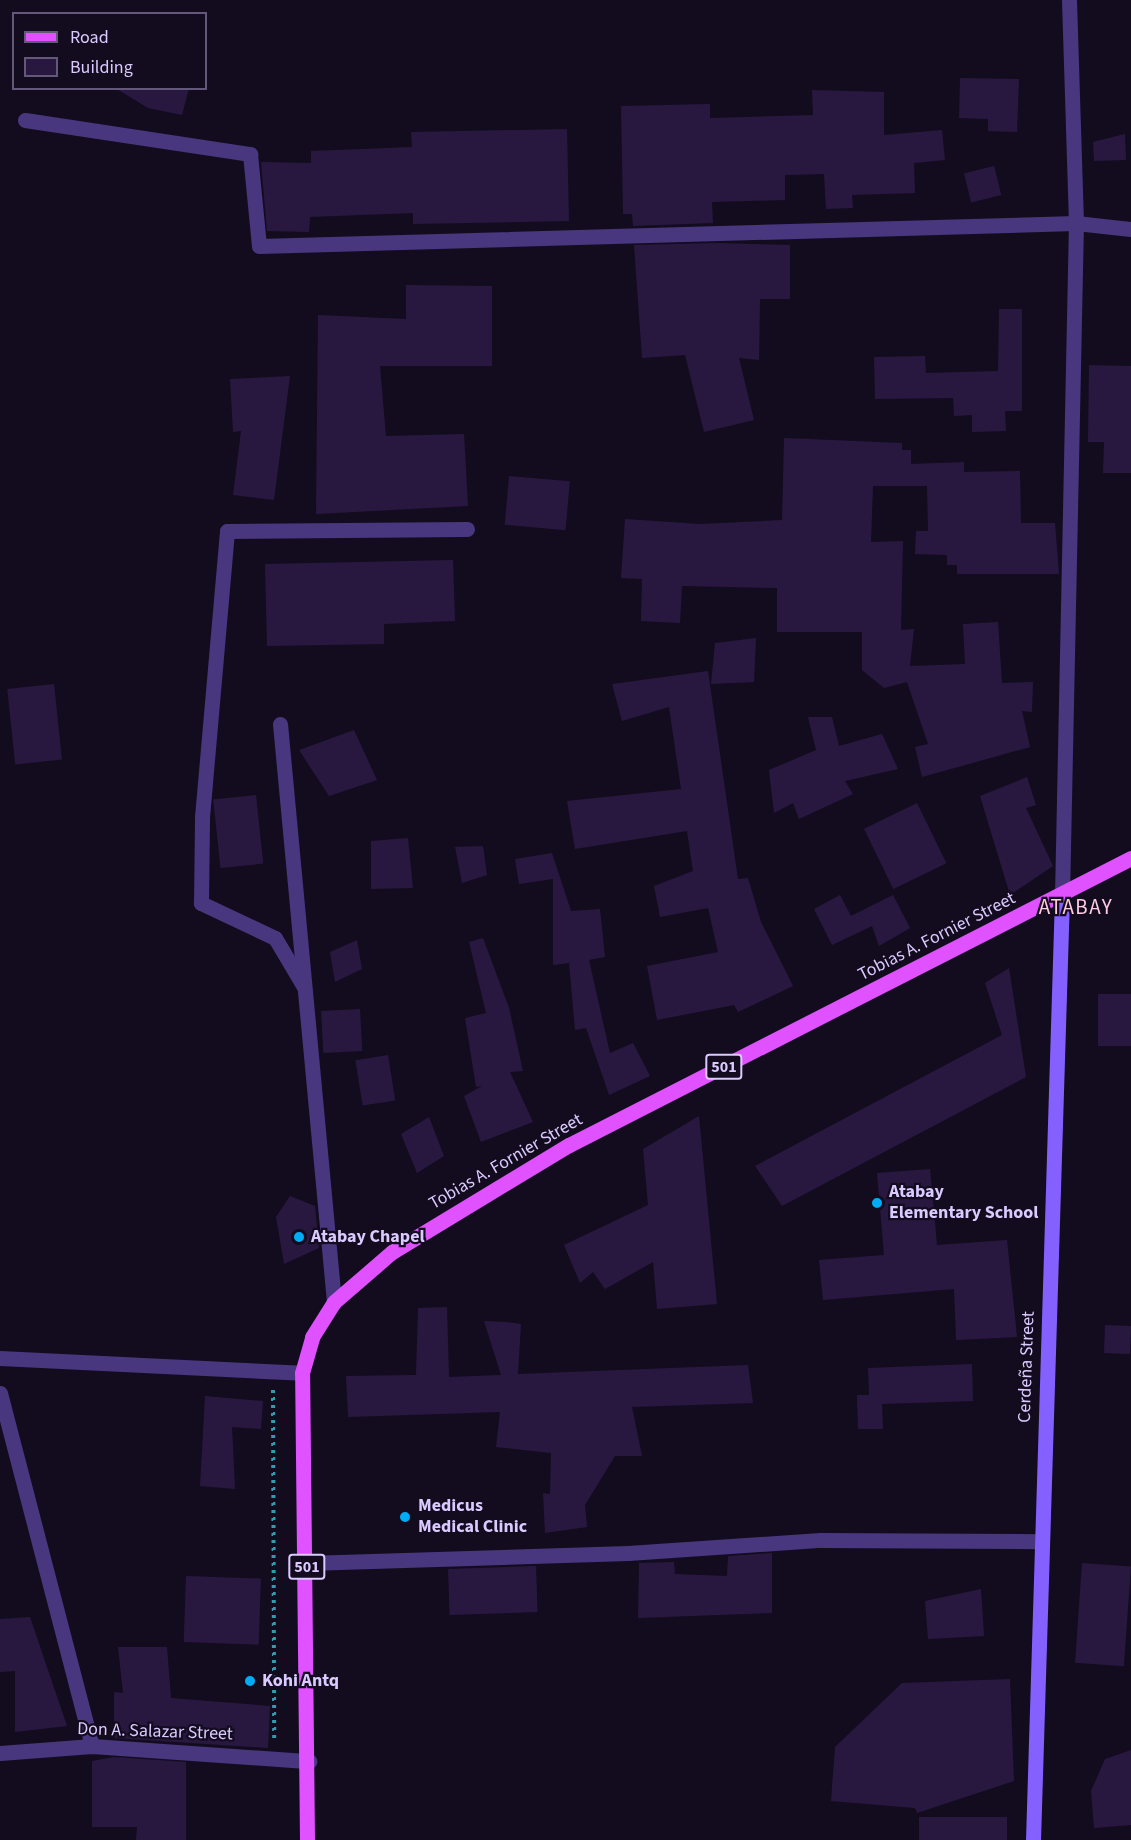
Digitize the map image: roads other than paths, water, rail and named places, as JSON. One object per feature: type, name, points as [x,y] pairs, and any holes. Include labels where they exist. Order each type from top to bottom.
[{"type":"main road","name":"Tobias A. Fornier Street","points":[[307,1840],[309,1761],[307,1563],[302,1373],[312,1336],[334,1302],[392,1252],[569,1145],[1062,896],[1131,858]]},
{"type":"main road","name":"Cerdeña Street","points":[[1033,1840],[1040,1540],[1062,896]]},
{"type":"street","points":[[1062,896],[1076,223],[1069,0]]},
{"type":"street","points":[[25,120],[250,154],[259,246],[1076,223],[1131,229]]},
{"type":"street","points":[[304,987],[275,938],[201,903],[202,817],[227,531],[467,529]]},
{"type":"street","points":[[280,724],[334,1302]]},
{"type":"street","points":[[0,1358],[302,1373]]},
{"type":"street","points":[[0,1393],[92,1746]]},
{"type":"street","points":[[307,1563],[628,1553],[821,1540],[1040,1540]]},
{"type":"street","name":"Don A. Salazar Street","points":[[0,1753],[92,1746],[309,1761]]},
{"type":"place","name":"Atabay Elementary School","points":[[877,1203]]},
{"type":"place","name":"Atabay Chapel","points":[[299,1237]]},
{"type":"place","name":"Medicus Medical Clinic","points":[[405,1517]]},
{"type":"place","name":"Kohi Antq","points":[[250,1681]]},
{"type":"district","name":"ATABAY","points":[[1076,907]]}]
